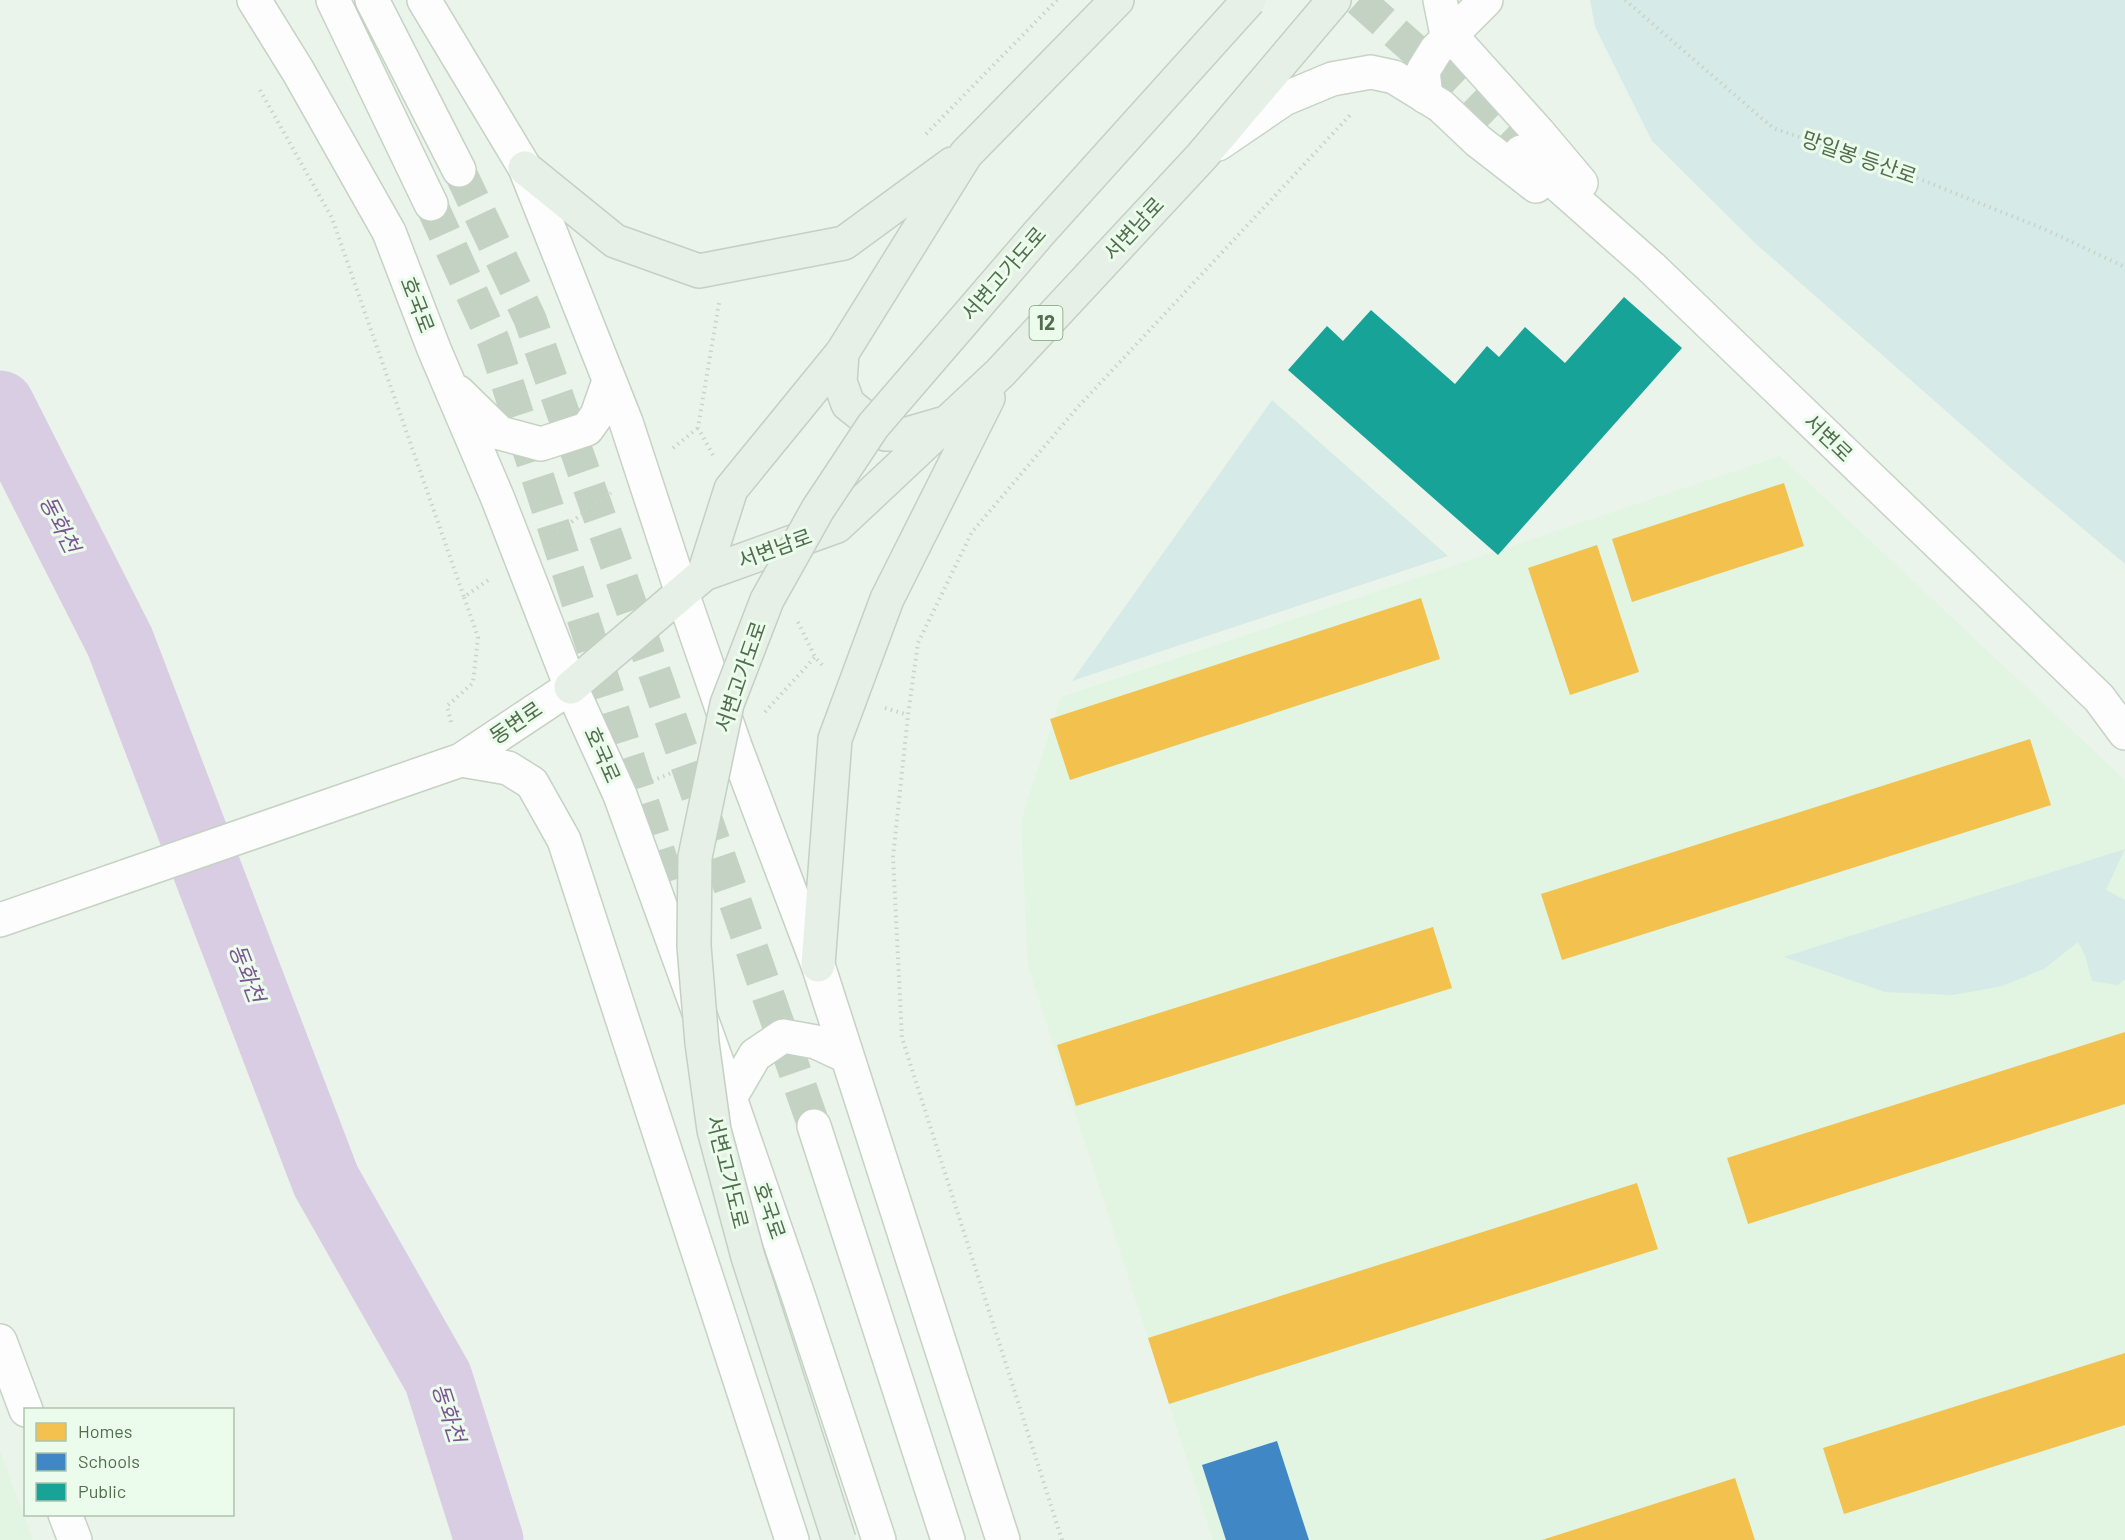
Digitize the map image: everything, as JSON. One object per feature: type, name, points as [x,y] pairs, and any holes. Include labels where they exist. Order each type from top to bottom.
[{"type":"highway","name":"서변남로","points":[[693,584],[731,489],[842,353],[966,154],[1117,0]]},
{"type":"highway","name":"서변고가도로","points":[[839,1540],[748,1257],[714,1130],[705,1065],[694,946],[695,857],[727,704],[767,600],[818,509],[873,426],[1040,232],[1249,0]]},
{"type":"highway","name":"서변남로","points":[[693,584],[837,526],[1000,373],[1202,156],[1334,0]]},
{"type":"highway","points":[[525,168],[615,241],[699,271],[844,243],[966,154]]},
{"type":"highway","points":[[842,353],[840,382],[848,404],[886,434],[907,434],[950,422]]},
{"type":"highway","points":[[818,965],[835,740],[887,599],[1000,373]]},
{"type":"highway","points":[[572,687],[693,584]]},
{"type":"main road","name":"호국로","points":[[254,0],[298,71],[388,232],[448,383],[498,499],[572,687],[620,795],[730,1098],[879,1540]]},
{"type":"main road","points":[[333,0],[430,204]]},
{"type":"main road","points":[[372,0],[459,170]]},
{"type":"main road","points":[[424,0],[525,168],[609,381],[693,584],[735,746],[818,965],[1003,1540]]},
{"type":"main road","points":[[1440,0],[1446,30],[1538,132],[1651,267]]},
{"type":"main road","points":[[1426,97],[1424,71],[1436,50],[1486,0]]},
{"type":"main road","points":[[1202,156],[1284,99],[1332,79],[1371,72],[1394,77],[1441,106],[1509,166],[1651,267]]},
{"type":"main road","name":"서변로","points":[[1521,152],[1651,267],[2112,698],[2125,733]]},
{"type":"main road","points":[[448,383],[500,433],[541,444],[588,429],[597,415],[609,381]]},
{"type":"main road","name":"동변로","points":[[461,760],[572,687]]},
{"type":"main road","points":[[0,920],[461,760],[508,768],[532,783],[564,840],[792,1540]]},
{"type":"main road","points":[[730,1098],[755,1055],[783,1036],[816,1042],[846,1056]]},
{"type":"main road","points":[[814,1126],[948,1540]]},
{"type":"main road","points":[[0,1341],[25,1408]]},
{"type":"main road","points":[[65,1516],[75,1540]]},
{"type":"path","name":"망일봉 등산로","points":[[1625,0],[1773,128],[1917,178],[2044,230],[2125,267]]},
{"type":"path","points":[[1062,1540],[902,1038],[893,857],[918,643],[972,532],[1077,408],[1359,106]]},
{"type":"shaded area","points":[[1590,0],[2125,0],[2125,564],[2013,470],[1756,244],[1652,141],[1595,27]]},
{"type":"shaded area","points":[[1272,400],[1448,556],[1072,681]]},
{"type":"shaded area","points":[[1780,456],[2125,780],[2125,1540],[1213,1540],[1028,966],[1021,821],[1061,697]]},
{"type":"shaded area","points":[[2125,849],[2106,890],[2125,900],[2125,979],[2118,985],[2092,981],[2085,955],[2078,942],[2044,969],[2002,986],[1953,995],[1885,992],[1784,957]]},
{"type":"shaded area","points":[[0,1451],[33,1540],[0,1540]]},
{"type":"building: Homes","points":[[1784,483],[1804,546],[1632,602],[1612,539]]},
{"type":"building: Homes","points":[[1597,545],[1639,672],[1570,695],[1528,568]]},
{"type":"building: Homes","points":[[1421,598],[1440,659],[1070,780],[1050,719]]},
{"type":"building: Homes","points":[[2030,739],[2051,805],[1562,960],[1541,894]]},
{"type":"building: Homes","points":[[1433,927],[1452,988],[1076,1106],[1057,1045]]},
{"type":"building: Homes","points":[[2125,1032],[2125,1104],[1748,1224],[1727,1158]]},
{"type":"building: Homes","points":[[1637,1183],[1658,1249],[1169,1404],[1148,1338]]},
{"type":"building: Homes","points":[[2125,1353],[2125,1425],[1844,1514],[1823,1448]]},
{"type":"building: Homes","points":[[1735,1478],[1755,1540],[1542,1540]]},
{"type":"building: Schools","points":[[1277,1441],[1309,1540],[1226,1540],[1202,1465]]},
{"type":"building: Public","points":[[1624,297],[1682,348],[1498,555],[1288,370],[1327,326],[1343,341],[1371,310],[1455,384],[1487,346],[1499,357],[1525,327],[1565,363]]},
{"type":"waterway","name":"동화천","points":[[0,405],[120,642],[326,1181],[438,1378],[489,1540]]},
{"type":"tunnel","points":[[1359,0],[1426,60],[1521,152]]},
{"type":"tunnel","points":[[459,170],[530,319],[814,1126]]},
{"type":"tunnel","points":[[431,204],[494,342],[669,884]]}]
